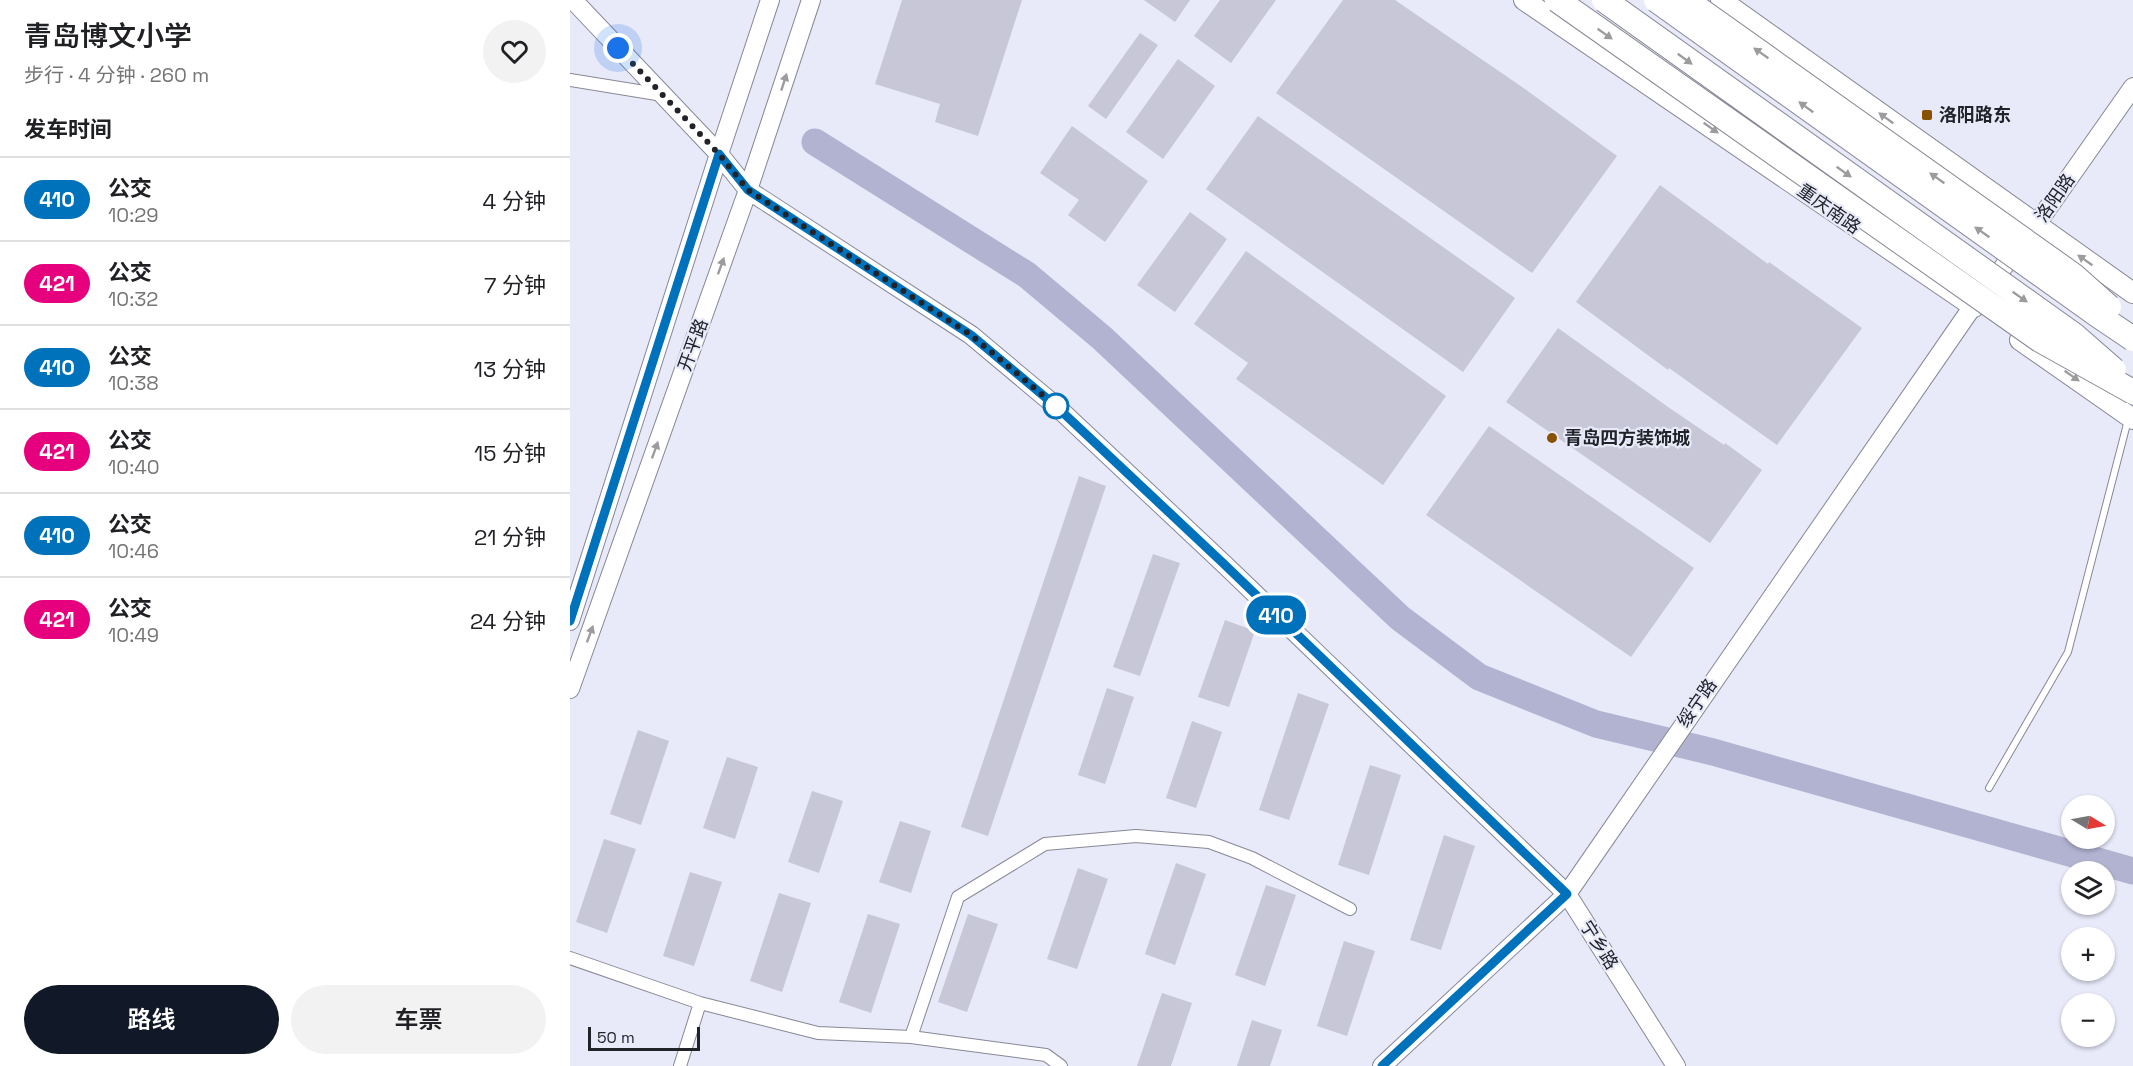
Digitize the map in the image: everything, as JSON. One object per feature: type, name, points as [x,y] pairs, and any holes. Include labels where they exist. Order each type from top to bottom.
[{"type":"highway","points":[[1557,0],[2040,340],[2133,392]]},
{"type":"highway","points":[[1604,0],[2074,335],[2133,386]]},
{"type":"highway","points":[[1656,0],[2133,339]]},
{"type":"highway","points":[[1686,0],[2073,275],[2133,329]]},
{"type":"main road","name":"重庆南路","points":[[1524,0],[1972,306],[2131,418]]},
{"type":"main road","points":[[1721,0],[2133,293]]},
{"type":"street","name":"宁乡路","points":[[573,0],[719,154],[748,190],[971,335],[1048,400],[1224,564],[1567,894],[1676,1066]]},
{"type":"street","name":"开平路","points":[[570,621],[770,0]]},
{"type":"street","name":"开平路","points":[[570,689],[748,190],[811,0]]},
{"type":"street","points":[[570,80],[663,95]]},
{"type":"street","name":"洛阳路","points":[[1972,306],[2036,225],[2133,87]]},
{"type":"street","name":"绥宁路","points":[[1382,1066],[1567,894],[1972,306]]},
{"type":"street","points":[[911,1037],[958,897],[1045,844],[1136,836],[1209,842],[1252,858],[1350,909]]},
{"type":"street","points":[[570,958],[700,1003],[818,1033],[911,1037],[1046,1055],[1061,1066]]},
{"type":"street","points":[[680,1066],[700,1003]]},
{"type":"lane","points":[[1989,788],[2068,652],[2131,418]]},
{"type":"building","points":[[902,0],[1022,0],[978,136],[935,122],[940,104],[875,84]]},
{"type":"building","points":[[1144,0],[1190,0],[1175,22]]},
{"type":"building","points":[[1220,0],[1276,0],[1231,63],[1194,36]]},
{"type":"building","points":[[1343,0],[1395,0],[1525,89],[1617,156],[1532,273],[1276,93]]},
{"type":"building","points":[[1140,33],[1158,45],[1106,119],[1088,106]]},
{"type":"building","points":[[1178,59],[1215,86],[1163,159],[1126,132]]},
{"type":"building","points":[[1258,116],[1515,298],[1463,372],[1206,189]]},
{"type":"building","points":[[1072,126],[1148,181],[1105,242],[1068,215],[1079,200],[1040,173]]},
{"type":"building","points":[[1660,185],[1768,264],[1769,262],[1862,328],[1777,445],[1669,368],[1668,370],[1576,302]]},
{"type":"building","points":[[1190,212],[1227,239],[1175,312],[1137,285]]},
{"type":"building","points":[[1246,251],[1446,396],[1383,485],[1236,379],[1248,363],[1194,324]]},
{"type":"building","points":[[1558,328],[1668,407],[1724,445],[1725,443],[1762,470],[1710,543],[1506,402]]},
{"type":"building","points":[[1489,426],[1694,568],[1631,657],[1426,515]]},
{"type":"building","points":[[1079,476],[1106,486],[988,836],[961,827]]},
{"type":"building","points":[[1153,554],[1180,563],[1140,676],[1113,667]]},
{"type":"building","points":[[1225,620],[1255,631],[1229,707],[1198,697]]},
{"type":"building","points":[[1107,688],[1134,697],[1105,784],[1078,775]]},
{"type":"building","points":[[1298,693],[1329,704],[1289,820],[1259,810]]},
{"type":"building","points":[[1192,721],[1222,732],[1196,808],[1166,798]]},
{"type":"building","points":[[638,730],[669,741],[641,825],[610,814]]},
{"type":"building","points":[[727,757],[758,767],[735,839],[703,828]]},
{"type":"building","points":[[1370,765],[1401,775],[1369,875],[1338,865]]},
{"type":"building","points":[[812,791],[843,801],[819,873],[788,862]]},
{"type":"building","points":[[900,821],[931,831],[911,893],[879,882]]},
{"type":"building","points":[[1444,835],[1475,846],[1441,950],[1410,940]]},
{"type":"building","points":[[604,839],[636,849],[607,933],[576,922]]},
{"type":"building","points":[[1176,863],[1206,874],[1175,965],[1145,954]]},
{"type":"building","points":[[1078,868],[1108,879],[1077,969],[1047,959]]},
{"type":"building","points":[[690,872],[722,882],[694,966],[663,956]]},
{"type":"building","points":[[1266,885],[1296,895],[1265,986],[1235,975]]},
{"type":"building","points":[[779,893],[811,903],[782,992],[750,981]]},
{"type":"building","points":[[868,914],[900,924],[871,1013],[839,1002]]},
{"type":"building","points":[[968,914],[998,924],[967,1012],[938,1002]]},
{"type":"building","points":[[1344,941],[1375,951],[1347,1036],[1317,1026]]},
{"type":"building","points":[[1162,993],[1192,1003],[1171,1066],[1137,1066]]},
{"type":"building","points":[[1252,1020],[1282,1030],[1270,1066],[1237,1066]]},
{"type":"waterway","points":[[815,142],[1027,275],[1102,338],[1400,618],[1479,677],[1596,724],[1713,752],[2133,871]]},
{"type":"bus line","name":"410","points":[[570,621],[719,154],[748,190],[971,335],[1057,407],[1567,894],[1382,1066]]},
{"type":"place","name":"洛阳路东","points":[[1927,115]]},
{"type":"place","name":"青岛四方装饰城","points":[[1552,438]]},
{"type":"route","points":[[618,48],[719,154],[748,190],[971,335],[1056,406]]}]
